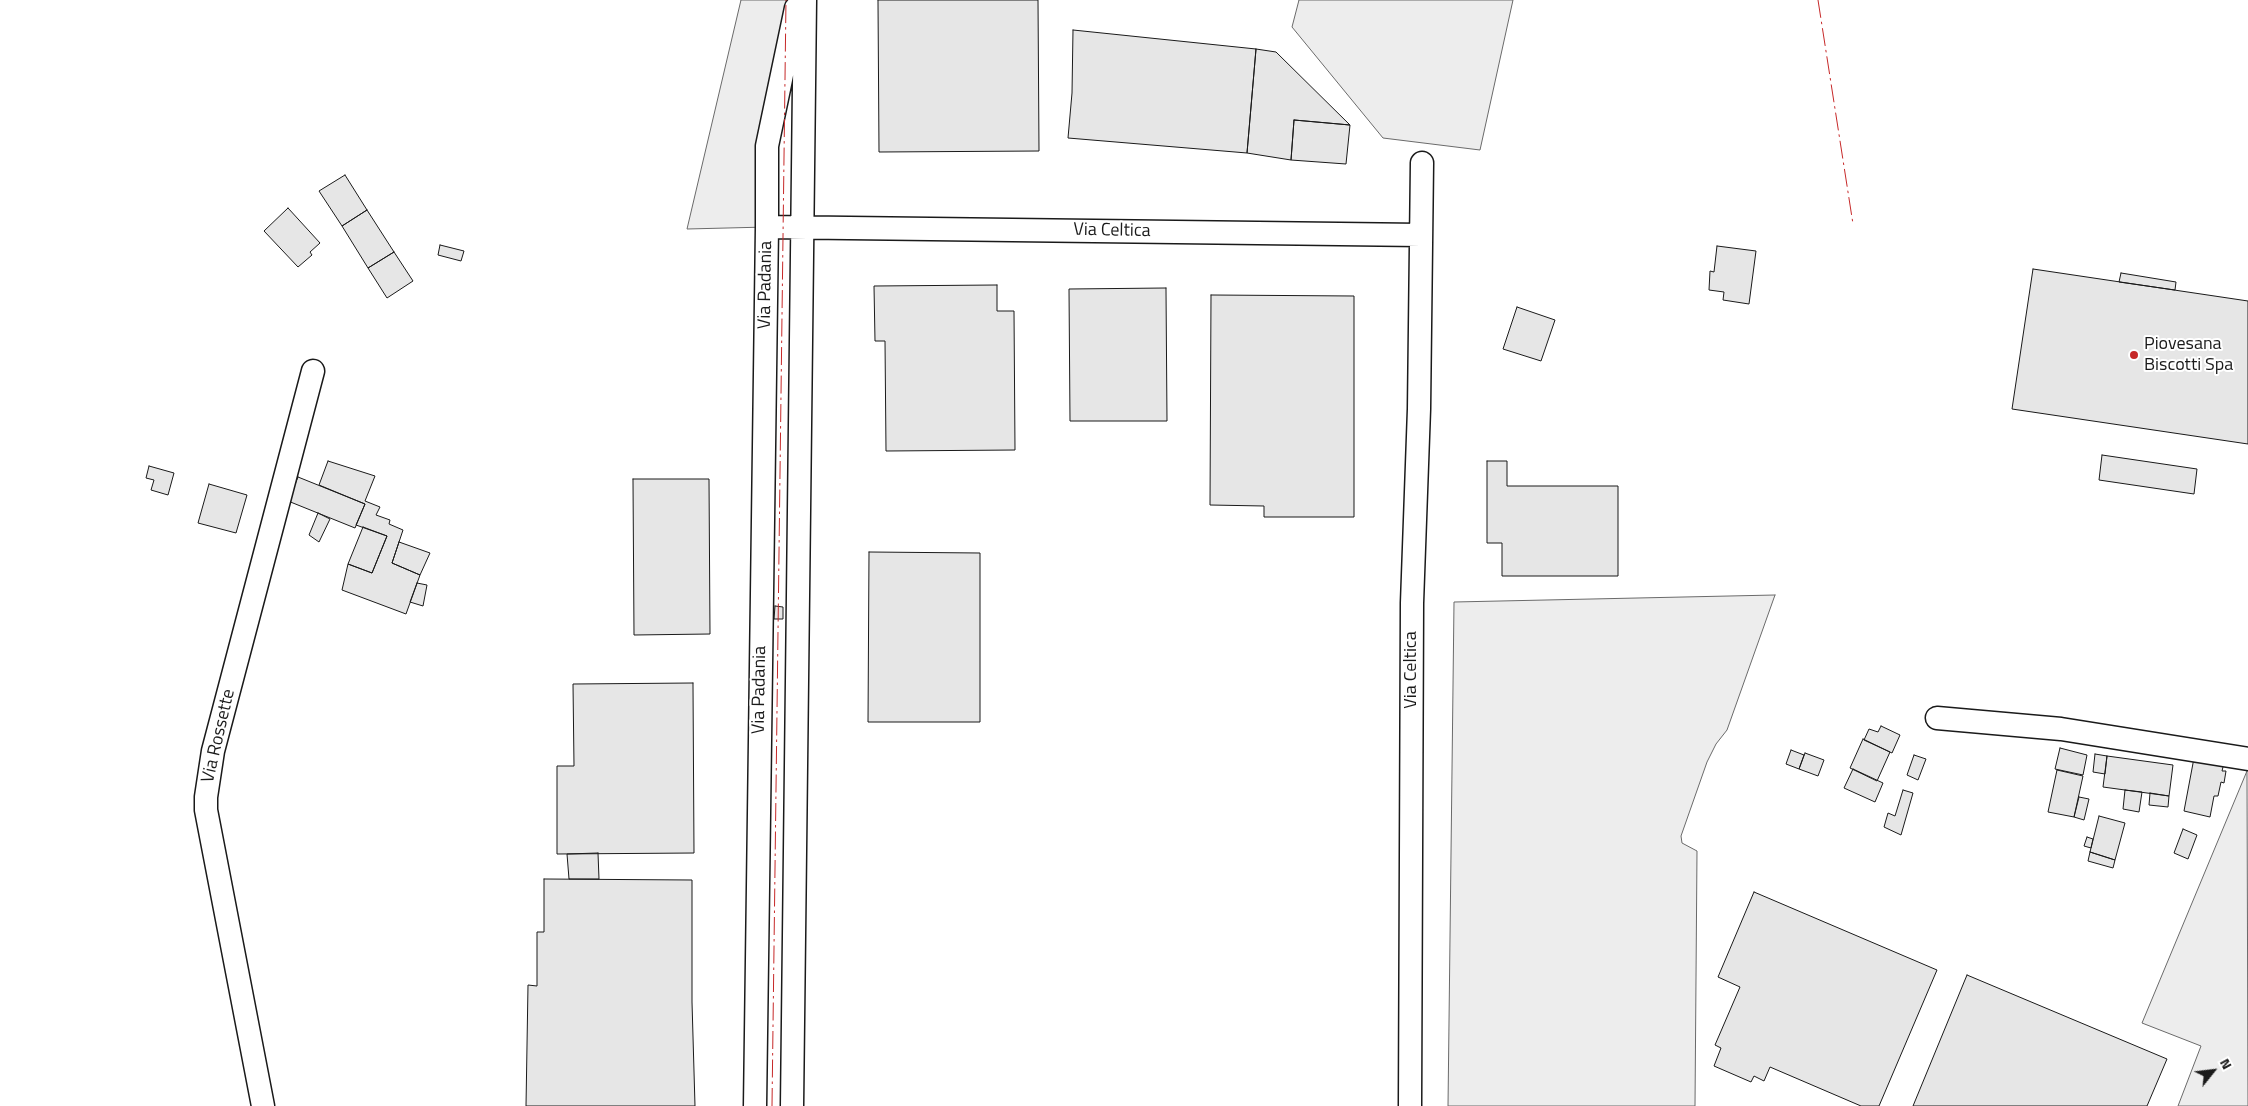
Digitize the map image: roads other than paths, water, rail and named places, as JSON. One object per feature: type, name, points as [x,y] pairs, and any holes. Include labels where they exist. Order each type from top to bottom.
[{"type":"street","points":[[767,227],[767,146],[789,32],[798,0]]},
{"type":"street","points":[[802,227],[806,0]]},
{"type":"street","name":"Via Celtica","points":[[1410,1106],[1412,603],[1418,409],[1422,163]]},
{"type":"street","name":"Via Padania","points":[[755,1106],[767,227],[802,227],[792,1106]]},
{"type":"street","name":"Via Celtica","points":[[802,227],[1421,235]]},
{"type":"street","name":"Via Rossette","points":[[263,1106],[208,820],[206,797],[213,751],[314,371]]},
{"type":"street","points":[[760,658],[797,660]]},
{"type":"street","points":[[1937,718],[2061,729],[2248,759]]},
{"type":"place","name":"Piovesana Biscotti Spa","points":[[2134,355]]}]
